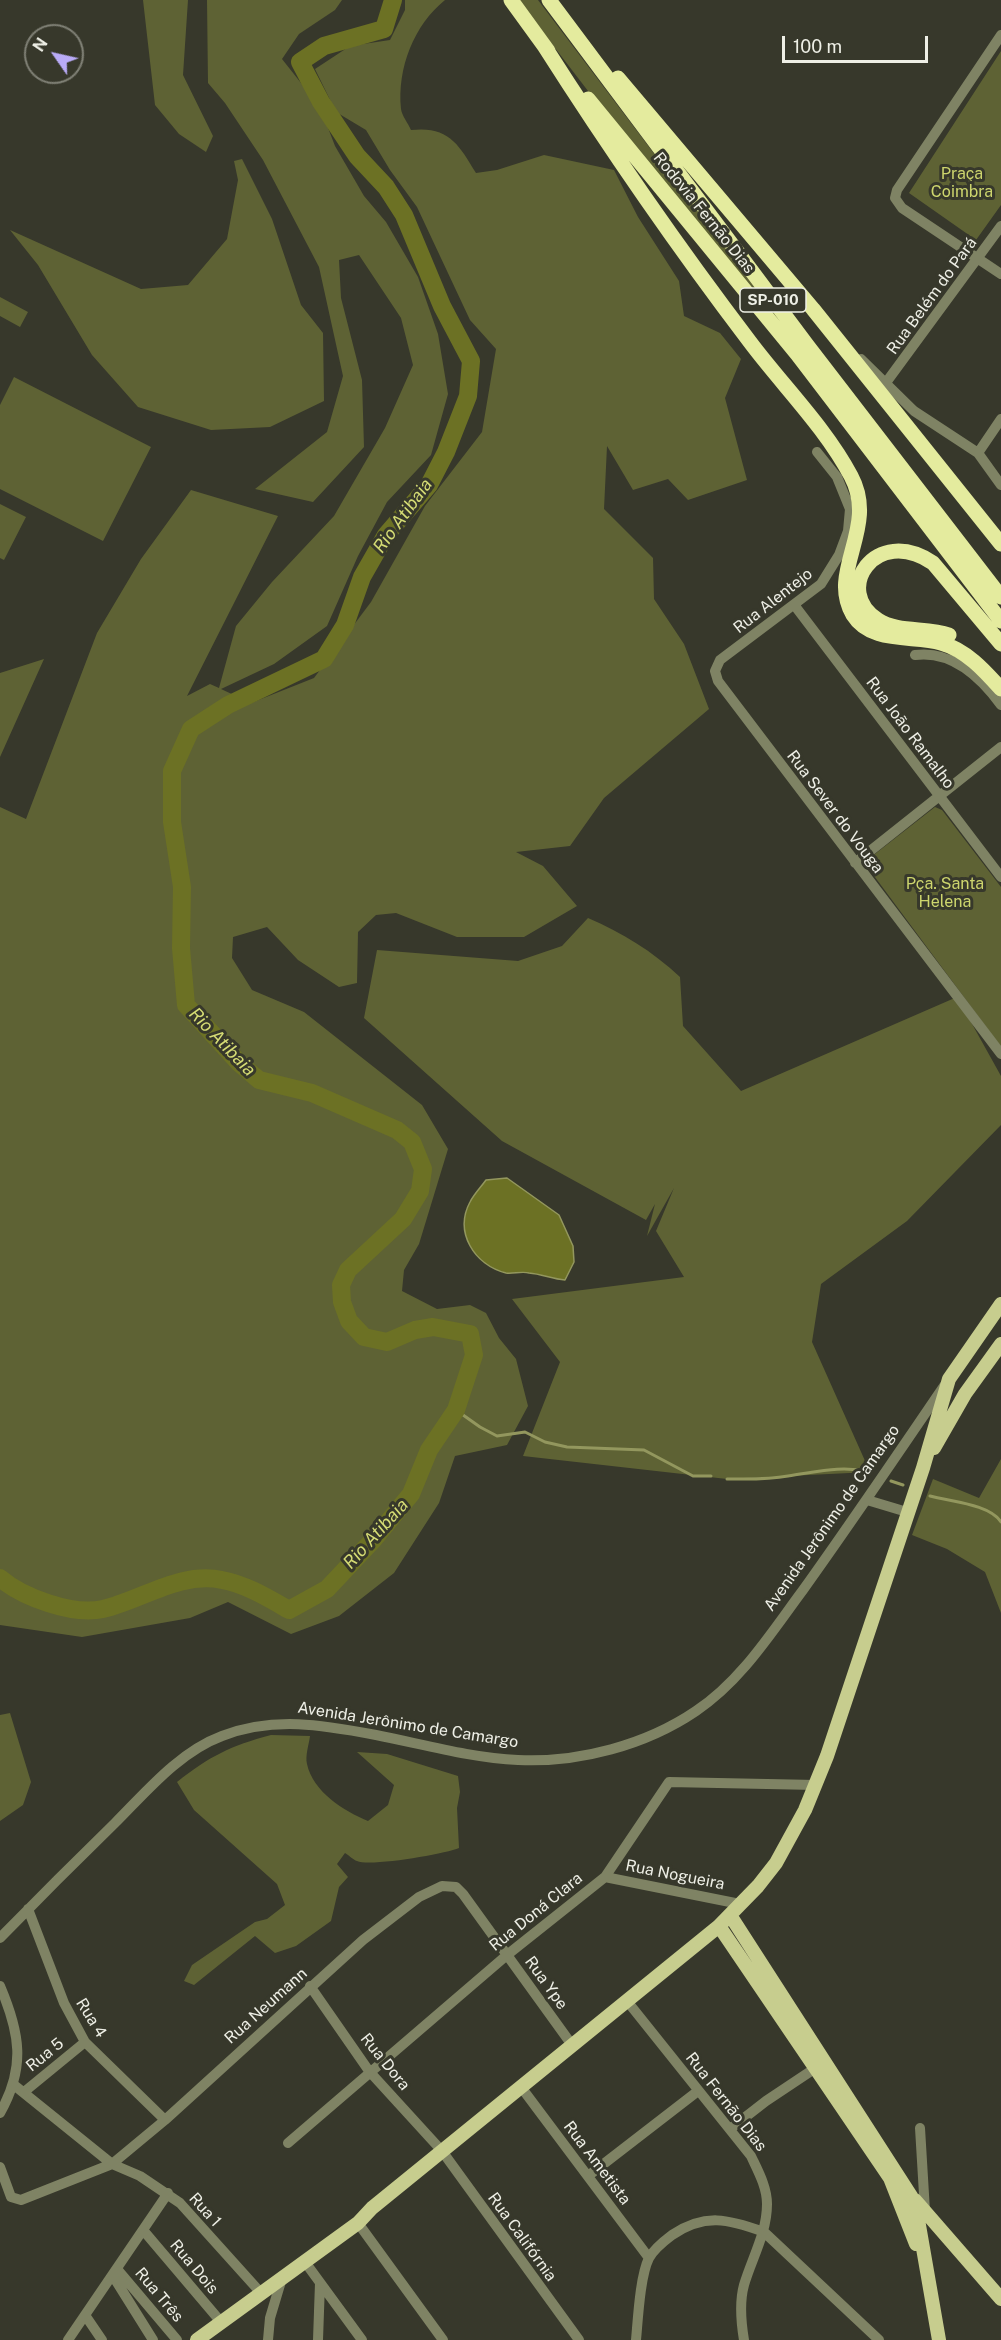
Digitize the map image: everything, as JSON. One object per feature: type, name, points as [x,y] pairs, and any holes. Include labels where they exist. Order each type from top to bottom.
[{"type":"highway","name":"Rodovia Fernão Dias","points":[[511,0],[543,45],[796,354],[1001,621]]},
{"type":"highway","name":"Rodovia Fernão Dias","points":[[549,0],[807,345],[1001,597]]},
{"type":"highway","points":[[569,26],[635,96],[813,309],[1001,544]]},
{"type":"highway","points":[[543,45],[590,118],[735,322],[834,450],[851,476],[859,496],[861,518],[845,576],[847,600],[854,616],[865,628],[884,636],[942,643],[965,654],[1001,689]]},
{"type":"highway","points":[[1001,644],[933,563],[921,555],[909,550],[894,549],[874,558],[864,568],[859,579],[859,591],[869,612],[879,620],[892,626],[946,634],[968,644],[1001,675]]},
{"type":"main road","points":[[990,1359],[986,1352],[985,1341],[1001,1306]]},
{"type":"main road","name":"Avenida Jerônimo de Camargo","points":[[949,1379],[1001,1306]]},
{"type":"main road","points":[[922,1468],[966,1394],[1001,1344]]},
{"type":"main road","points":[[197,2340],[358,2223],[372,2208],[719,1926],[776,1863],[816,1785],[922,1468],[949,1379]]},
{"type":"main road","points":[[730,1915],[819,2066],[890,2178],[907,2201],[945,2237],[1001,2299]]},
{"type":"main road","points":[[719,1926],[819,2066]]},
{"type":"main road","points":[[907,2201],[925,2271],[939,2340]]},
{"type":"main road","points":[[922,2217],[925,2271]]},
{"type":"main road","points":[[923,2252],[931,2238],[945,2237]]},
{"type":"street","points":[[1001,35],[897,190],[895,198],[902,208],[1001,274]]},
{"type":"street","name":"Rua Belém do Pará","points":[[885,384],[1001,226]]},
{"type":"street","points":[[813,309],[914,411],[978,453],[1001,485]]},
{"type":"street","points":[[978,453],[1001,419]]},
{"type":"street","name":"Rua Alentejo","points":[[715,671],[720,660],[795,606],[821,584],[830,573],[848,531],[850,509],[846,494],[817,452]]},
{"type":"street","name":"Rua João Ramalho","points":[[795,606],[1001,877]]},
{"type":"street","points":[[915,655],[932,653],[963,666],[1001,705]]},
{"type":"street","name":"Rua Sever do Vouga","points":[[715,671],[718,681],[1001,1054]]},
{"type":"street","points":[[855,863],[1001,747]]},
{"type":"street","name":"Avenida Jerônimo de Camargo","points":[[0,1938],[184,1757],[219,1737],[253,1726],[283,1722],[321,1725],[518,1760],[563,1758],[629,1744],[661,1731],[697,1711],[734,1678],[759,1651],[867,1500],[949,1379]]},
{"type":"street","points":[[867,1500],[907,1512]]},
{"type":"street","name":"Rua Doná Clara","points":[[288,2143],[369,2071],[605,1876],[669,1782],[816,1785]]},
{"type":"street","name":"Rua Nogueira","points":[[605,1876],[740,1904]]},
{"type":"street","name":"Rua Ype","points":[[449,1884],[462,1894],[572,2045]]},
{"type":"street","name":"Rua Neumann","points":[[112,2164],[165,2120],[310,1986],[394,1915],[419,1897],[449,1884]]},
{"type":"street","name":"Rua 4","points":[[28,1909],[64,2003],[85,2042],[165,2120]]},
{"type":"street","points":[[0,1986],[17,2037],[18,2057],[14,2085],[0,2113]]},
{"type":"street","name":"Rua Dora","points":[[310,1986],[369,2071],[442,2151]]},
{"type":"street","name":"Rua Fernão Dias","points":[[627,2001],[751,2156],[762,2180],[767,2204],[764,2232],[744,2287],[741,2318],[744,2340]]},
{"type":"street","name":"Rua 5","points":[[24,2092],[85,2042]]},
{"type":"street","points":[[730,2129],[819,2066]]},
{"type":"street","name":"Rua 1","points":[[14,2085],[112,2164],[140,2176],[168,2193],[194,2217],[219,2249],[261,2293]]},
{"type":"street","name":"Rua Ametista","points":[[521,2086],[649,2258]]},
{"type":"street","points":[[588,2176],[698,2091]]},
{"type":"street","points":[[920,2128],[922,2217]]},
{"type":"street","name":"Rua Califórnia","points":[[442,2151],[579,2340]]},
{"type":"street","points":[[0,2167],[11,2197],[21,2200],[112,2164]]},
{"type":"street","points":[[68,2340],[168,2193]]},
{"type":"street","points":[[636,2340],[639,2304],[649,2258],[664,2241],[688,2225],[714,2219],[740,2223],[764,2232],[879,2340]]},
{"type":"street","points":[[358,2223],[443,2340]]},
{"type":"street","name":"Rua Dois","points":[[143,2230],[221,2322]]},
{"type":"street","points":[[305,2262],[363,2340]]},
{"type":"street","name":"Rua Três","points":[[115,2273],[153,2340]]},
{"type":"street","name":"Rua Três","points":[[115,2273],[177,2340]]},
{"type":"street","points":[[268,2340],[270,2318],[282,2278]]},
{"type":"street","points":[[318,2340],[320,2283]]},
{"type":"street","points":[[85,2315],[102,2340]]},
{"type":"green space","points":[[143,0],[188,0],[183,75],[213,136],[206,152],[179,134],[155,105]]},
{"type":"green space","points":[[207,0],[342,0],[335,10],[299,34],[282,59],[320,107],[335,146],[364,196],[386,222],[418,277],[438,334],[448,394],[431,455],[387,502],[358,556],[327,626],[274,664],[221,689],[251,703],[314,678],[371,602],[425,506],[482,432],[496,349],[470,320],[417,207],[390,170],[366,130],[336,112],[315,69],[350,46],[390,40],[405,10],[405,0],[445,0],[424,22],[405,63],[400,94],[401,109],[411,130],[434,131],[451,139],[476,173],[497,170],[544,155],[614,170],[638,217],[679,281],[684,316],[720,333],[741,359],[725,398],[747,480],[688,500],[668,479],[633,490],[607,446],[604,509],[653,558],[654,599],[684,644],[709,709],[604,798],[570,846],[516,852],[543,866],[577,906],[524,937],[457,937],[396,913],[376,915],[358,932],[357,983],[339,987],[298,960],[267,927],[233,937],[232,958],[252,990],[304,1012],[422,1105],[448,1149],[419,1244],[404,1270],[402,1291],[437,1309],[470,1305],[486,1313],[499,1338],[516,1359],[528,1406],[507,1445],[455,1456],[439,1503],[394,1573],[339,1616],[291,1634],[228,1602],[190,1618],[82,1637],[0,1625],[0,807],[26,819],[97,633],[141,559],[191,490],[278,516],[187,696],[210,684],[219,688],[236,626],[272,582],[334,516],[385,428],[413,365],[401,318],[359,255],[339,260],[341,298],[362,380],[364,447],[313,502],[255,489],[327,432],[343,376],[319,267],[263,160],[225,103],[208,83]]},
{"type":"green space","points":[[518,0],[538,0],[807,356],[625,139]]},
{"type":"green space","name":"Praça Coimbra","points":[[1001,51],[1001,205],[976,240],[909,193]]},
{"type":"green space","points":[[242,159],[272,219],[301,305],[323,333],[324,401],[270,427],[211,430],[138,407],[92,355],[38,265],[10,230],[141,289],[188,285],[227,239],[238,180],[234,161]]},
{"type":"green space","points":[[0,297],[28,312],[20,327],[0,316]]},
{"type":"green space","points":[[14,377],[151,447],[103,541],[0,489],[0,405]]},
{"type":"green space","points":[[0,504],[26,517],[4,560],[0,558]]},
{"type":"green space","points":[[44,659],[0,757],[0,673]]},
{"type":"green space","name":"Pça. Santa Helena","points":[[935,807],[942,810],[1001,887],[1001,1047],[866,865],[866,861]]},
{"type":"green space","points":[[588,918],[637,943],[680,977],[683,1026],[741,1091],[957,997],[1001,1076],[1001,1125],[907,1221],[821,1284],[812,1342],[870,1472],[727,1479],[523,1456],[560,1362],[512,1299],[684,1277],[656,1231],[674,1188],[647,1236],[655,1204],[646,1220],[502,1141],[364,1018],[377,950],[518,961],[562,946]]},
{"type":"green space","points":[[1001,1459],[1001,1613],[985,1572],[947,1549],[912,1535],[933,1479],[979,1498]]},
{"type":"green space","points":[[10,1713],[31,1782],[23,1805],[0,1821],[0,1715]]},
{"type":"green space","points":[[271,1735],[310,1736],[307,1761],[310,1774],[316,1783],[340,1806],[368,1821],[388,1805],[394,1785],[357,1752],[387,1754],[458,1776],[459,1848],[424,1856],[376,1862],[357,1861],[345,1853],[337,1864],[348,1877],[339,1887],[331,1921],[296,1946],[275,1953],[255,1936],[194,1985],[184,1981],[192,1965],[255,1922],[267,1919],[285,1905],[277,1884],[194,1810],[177,1782],[221,1753]]},
{"type":"shaded area","points":[[507,1178],[559,1215],[573,1246],[574,1262],[565,1280],[526,1272],[506,1273],[485,1263],[470,1246],[464,1225],[470,1202],[486,1180]]},
{"type":"waterway","name":"Rio Atibaia","points":[[0,1578],[34,1598],[77,1610],[103,1609],[176,1583],[206,1578],[239,1585],[289,1610],[327,1589],[374,1539],[411,1494],[429,1450],[456,1410],[474,1355],[470,1334],[433,1327],[415,1330],[387,1342],[364,1337],[349,1321],[342,1302],[341,1285],[348,1270],[403,1219],[420,1191],[423,1169],[412,1142],[397,1130],[312,1093],[259,1080],[239,1063],[186,1005],[181,948],[182,887],[172,822],[172,771],[191,729],[228,705],[324,659],[345,625],[362,577],[386,535],[429,485],[446,452],[468,396],[471,361],[442,306],[404,215],[386,187],[357,156],[321,102],[300,62],[324,46],[384,29],[393,0]]},
{"type":"waterway","points":[[456,1410],[497,1436],[525,1432],[545,1442],[567,1447],[644,1450],[693,1476],[711,1476]]},
{"type":"waterway","points":[[727,1479],[773,1478],[839,1469],[870,1472]]},
{"type":"waterway","points":[[891,1481],[903,1485]]},
{"type":"waterway","points":[[930,1496],[979,1507],[1001,1522]]}]
